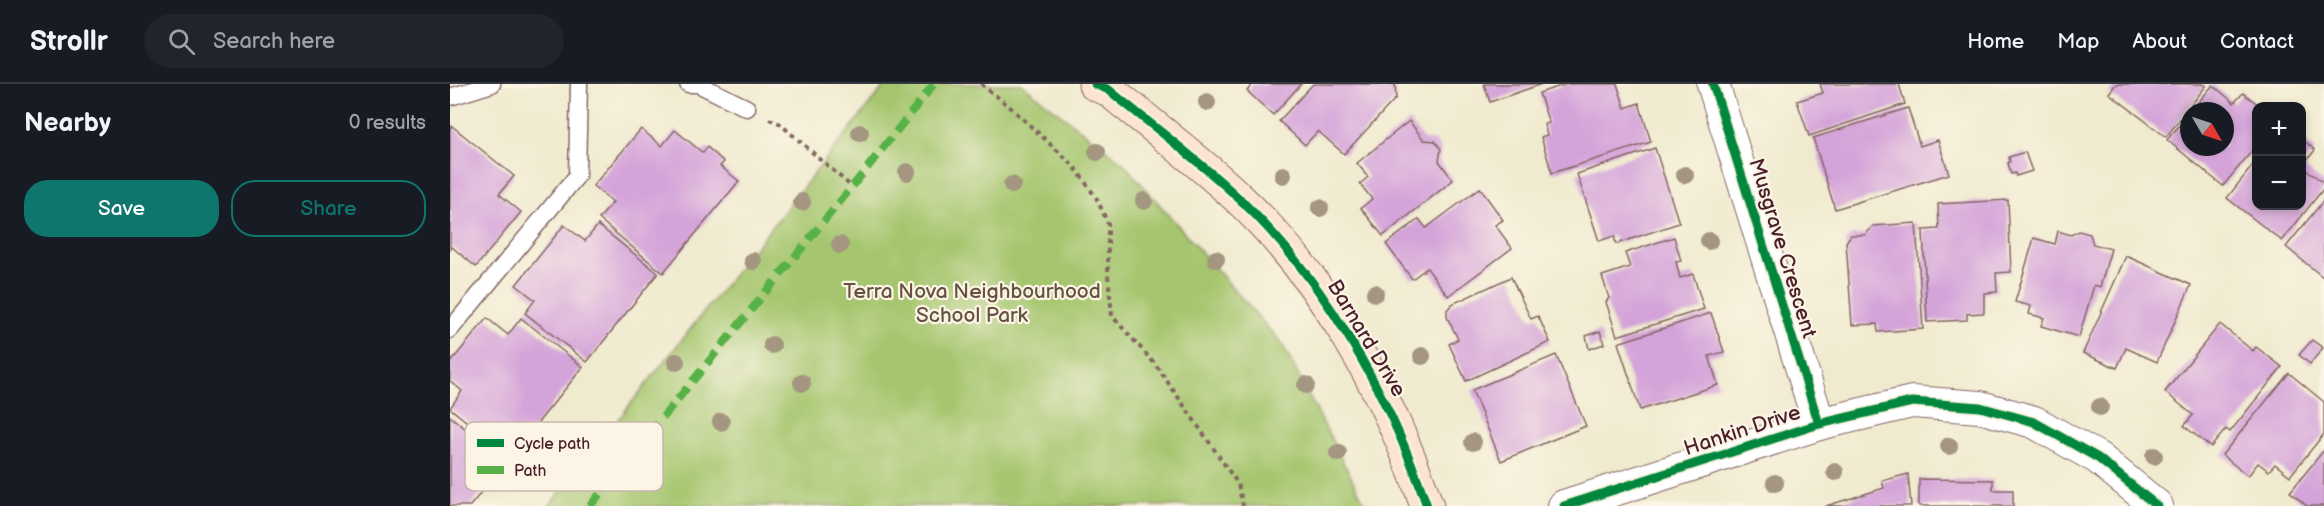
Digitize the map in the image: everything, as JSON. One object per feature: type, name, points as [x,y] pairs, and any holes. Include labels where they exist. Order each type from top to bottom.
[{"type":"street","name":"Musgrave Crescent","points":[[1713,84],[1819,424]]},
{"type":"street","name":"Barnard Drive","points":[[1103,86],[1234,193],[1306,273],[1360,356],[1391,414],[1427,506]]},
{"type":"street","name":"Hankin Drive","points":[[1564,506],[1819,424],[1912,402],[1980,407],[2034,422],[2098,458],[2157,506]]},
{"type":"lane","points":[[450,97],[492,84]]},
{"type":"lane","points":[[450,330],[577,176],[579,84]]},
{"type":"lane","points":[[688,84],[698,84],[747,108]]},
{"type":"path","points":[[984,85],[1074,166],[1097,199],[1108,224],[1108,275],[1112,316],[1156,365],[1238,484],[1243,506]]},
{"type":"path","points":[[747,108],[779,123],[852,187]]},
{"type":"green space","name":"Terra Nova Neighbourhood School Park","points":[[886,84],[1022,84],[1123,163],[1282,344],[1366,506],[549,506],[561,491],[663,491],[663,422],[616,422]]},
{"type":"building","points":[[1253,84],[1301,84],[1273,115],[1247,91]]},
{"type":"building","points":[[1313,84],[1395,84],[1396,98],[1344,154],[1318,131],[1305,145],[1279,121]]},
{"type":"building","points":[[1484,84],[1542,84],[1490,102]]},
{"type":"building","points":[[1567,84],[1617,84],[1625,108],[1639,103],[1651,142],[1552,173],[1541,137],[1547,135],[1544,124],[1549,123],[1539,93]]},
{"type":"building","points":[[1820,84],[1899,84],[1905,104],[1809,136],[1797,101],[1823,93]]},
{"type":"building","points":[[2116,84],[2203,84],[2206,86],[2193,102],[2180,102],[2180,119],[2166,137],[2109,93]]},
{"type":"building","points":[[2213,85],[2233,102],[2199,102]]},
{"type":"building","points":[[2243,93],[2255,102],[2252,102],[2252,151],[2223,186],[2186,156],[2234,156],[2234,103]]},
{"type":"building","points":[[1908,108],[1920,146],[1938,140],[1949,174],[1835,209],[1813,138]]},
{"type":"building","points":[[1409,121],[1424,140],[1435,141],[1441,149],[1439,161],[1453,180],[1383,236],[1361,208],[1372,199],[1360,184],[1368,177],[1357,163]]},
{"type":"building","points":[[2180,125],[2180,151],[2167,140]]},
{"type":"building","points":[[452,126],[514,176],[499,194],[521,212],[476,267],[452,247],[450,250],[450,129]]},
{"type":"building","points":[[641,129],[662,146],[675,130],[703,153],[707,147],[724,162],[720,166],[739,181],[663,273],[599,219],[613,202],[593,186]]},
{"type":"building","points":[[2306,142],[2315,150],[2306,161]]},
{"type":"building","points":[[1655,148],[1679,223],[1616,244],[1614,236],[1599,241],[1577,174]]},
{"type":"building","points":[[2025,152],[2032,171],[2016,176],[2015,173],[2011,174],[2009,157]]},
{"type":"building","points":[[2252,166],[2252,210],[2306,210],[2306,169],[2324,183],[2324,188],[2282,241],[2227,198]]},
{"type":"building","points":[[1480,188],[1503,220],[1495,225],[1512,248],[1448,296],[1427,268],[1412,279],[1386,244],[1419,219],[1426,228]]},
{"type":"building","points":[[2008,200],[2011,272],[1996,273],[1997,292],[1984,293],[1984,313],[1967,314],[1967,320],[1927,322],[1923,230],[1939,229],[1938,204]]},
{"type":"building","points":[[2324,200],[2324,278],[2286,247]]},
{"type":"building","points":[[1916,223],[1923,329],[1878,332],[1877,324],[1852,325],[1846,242],[1851,235],[1865,235],[1873,226]]},
{"type":"building","points":[[564,225],[585,241],[598,225],[658,273],[587,362],[525,313],[535,300],[516,285]]},
{"type":"building","points":[[2058,231],[2071,235],[2079,231],[2090,234],[2093,244],[2111,249],[2100,287],[2094,285],[2079,337],[2041,326],[2044,318],[2029,314],[2031,306],[2015,302],[2034,238],[2055,244]]},
{"type":"building","points":[[1674,237],[1681,261],[1676,262],[1680,278],[1693,274],[1704,309],[1617,336],[1606,302],[1609,298],[1602,276],[1630,267],[1625,253]]},
{"type":"building","points":[[2126,256],[2191,285],[2157,362],[2126,348],[2117,368],[2083,353]]},
{"type":"building","points":[[1511,277],[1531,319],[1538,316],[1550,342],[1466,381],[1449,344],[1458,339],[1447,317],[1447,310],[1452,304]]},
{"type":"building","points":[[1711,313],[1724,352],[1709,356],[1718,385],[1640,410],[1618,343]]},
{"type":"building","points":[[487,318],[508,335],[521,318],[583,367],[538,422],[467,422],[450,408],[462,391],[450,381],[450,363]]},
{"type":"building","points":[[2220,324],[2253,351],[2256,347],[2282,367],[2230,432],[2226,429],[2211,447],[2184,426],[2193,415],[2165,392]]},
{"type":"building","points":[[1600,331],[1604,344],[1589,349],[1586,336]]},
{"type":"building","points":[[2312,340],[2323,348],[2310,364],[2299,355]]},
{"type":"building","points":[[1556,355],[1586,426],[1501,461],[1472,390]]},
{"type":"building","points":[[2289,373],[2324,402],[2324,434],[2290,476],[2275,464],[2269,471],[2258,463],[2248,476],[2222,455]]},
{"type":"building","points":[[450,416],[465,428],[465,491],[482,491],[470,506],[450,506]]},
{"type":"building","points":[[2324,450],[2324,506],[2307,506],[2290,492]]},
{"type":"building","points":[[1908,474],[1911,506],[1826,506],[1884,488],[1882,481]]},
{"type":"building","points":[[1919,479],[1993,480],[1993,490],[2013,490],[2013,506],[1919,506]]},
{"type":"marked path","points":[[659,422],[934,84]]},
{"type":"marked path","points":[[590,506],[602,491]]},
{"type":"cycle path","points":[[1095,84],[1109,90],[1232,192],[1265,224],[1295,260],[1323,297],[1372,378],[1393,420],[1427,506]]},
{"type":"cycle path","points":[[1713,84],[1819,424]]},
{"type":"cycle path","points":[[1564,506],[1819,424],[1912,402],[1980,407],[2034,422],[2098,458],[2157,506]]}]
